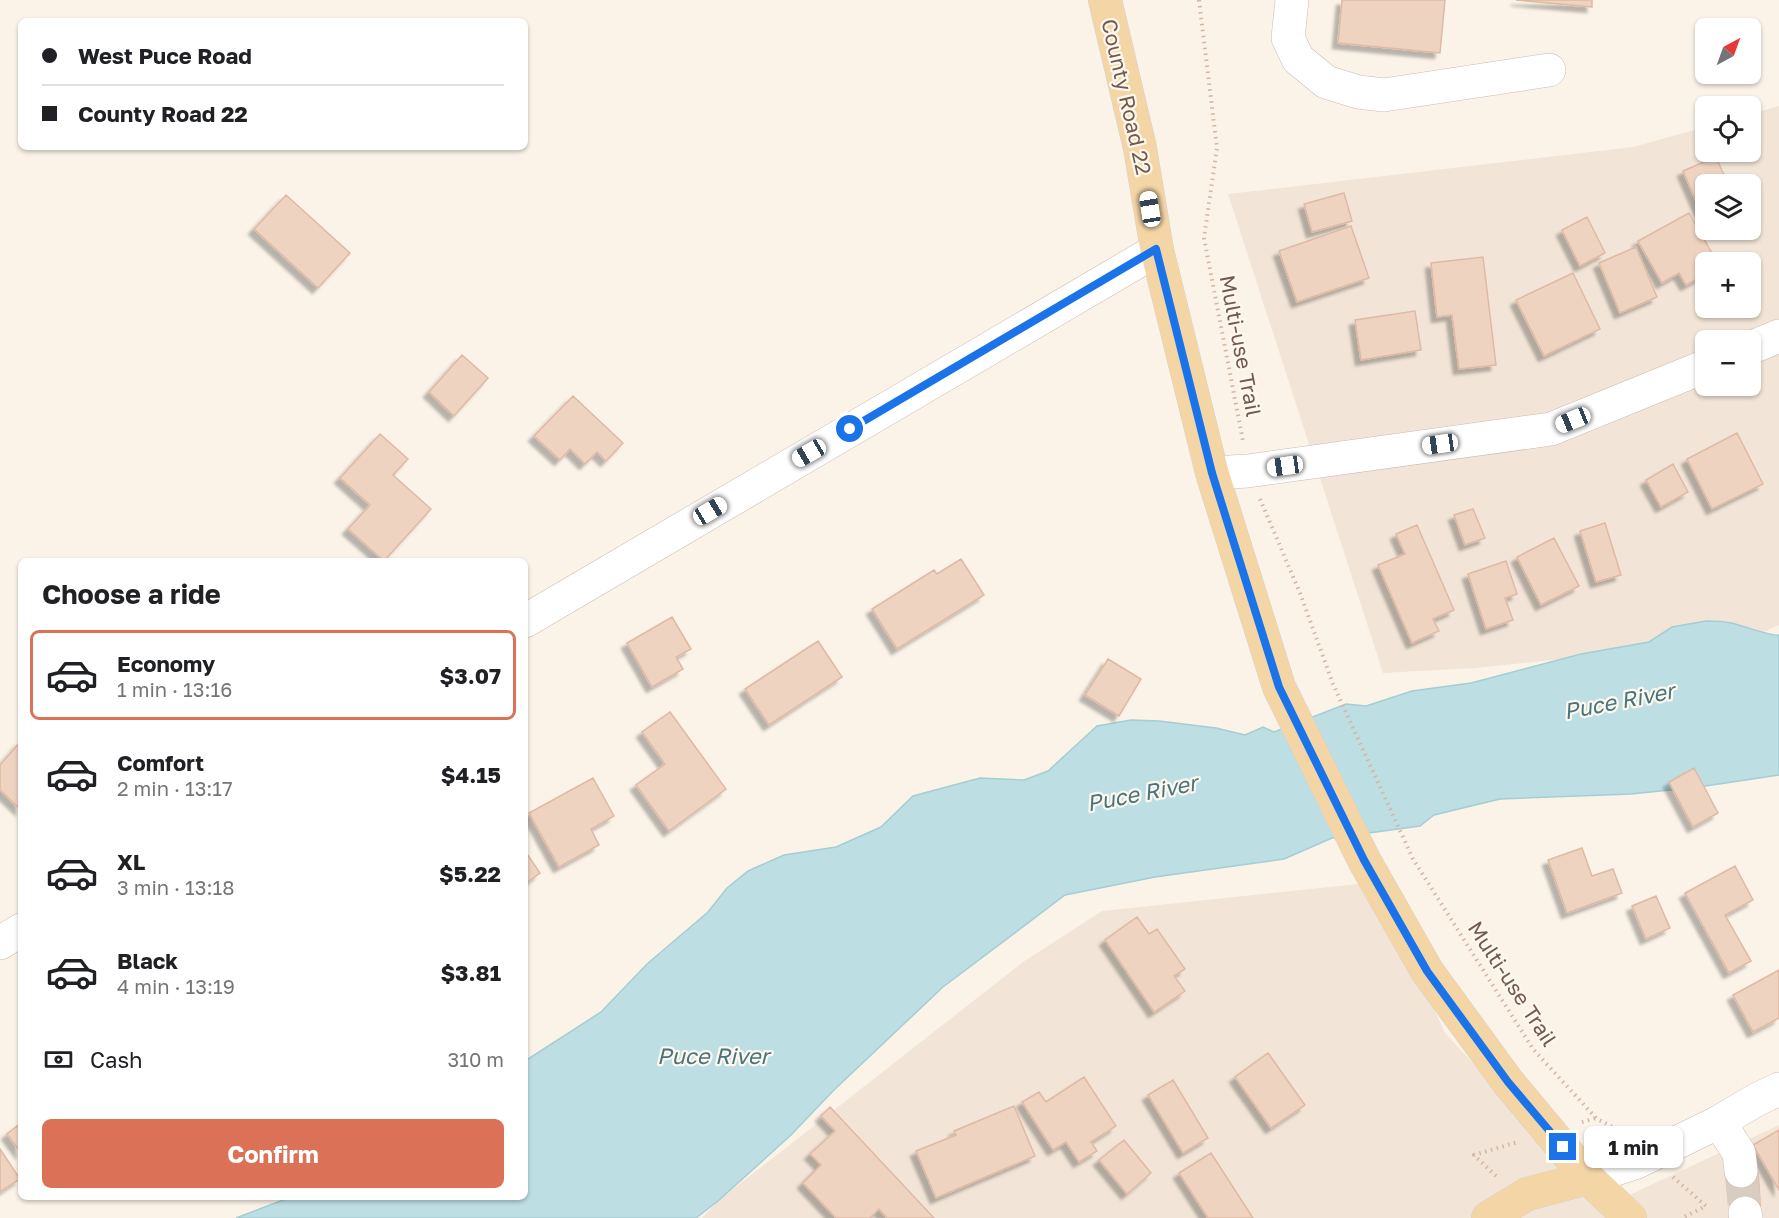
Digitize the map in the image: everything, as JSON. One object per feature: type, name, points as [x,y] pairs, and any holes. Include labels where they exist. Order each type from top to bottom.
[{"type":"main road","name":"County Road 22","points":[[1105,0],[1140,148],[1156,249],[1212,473],[1279,687],[1364,860],[1427,971],[1508,1082],[1588,1178],[1630,1218]]},
{"type":"main road","points":[[1488,1218],[1527,1194],[1588,1178]]},
{"type":"street","points":[[1292,0],[1288,38],[1298,59],[1326,82],[1358,92],[1384,95],[1549,70]]},
{"type":"street","points":[[528,619],[1156,249]]},
{"type":"street","points":[[1761,343],[1779,336]]},
{"type":"street","points":[[1212,473],[1248,471],[1551,429],[1695,370]]},
{"type":"street","points":[[0,943],[18,932]]},
{"type":"street","points":[[1588,1178],[1637,1162],[1719,1122],[1779,1089]]},
{"type":"street","points":[[1719,1122],[1739,1153],[1741,1171]]},
{"type":"path","name":"Multi-use Trail","points":[[1199,0],[1217,148],[1204,238],[1248,471],[1300,593],[1333,684],[1413,859],[1533,1049],[1596,1118]]},
{"type":"path","points":[[1682,1218],[1706,1206]]},
{"type":"shaded area","points":[[1779,106],[1779,625],[1746,640],[1475,668],[1383,673],[1228,194],[1633,147],[1695,130],[1695,162],[1761,162],[1761,111]]},
{"type":"shaded area","points":[[1377,882],[1445,1033],[1606,1206],[1779,1125],[1779,1218],[702,1218],[718,1201],[1023,962],[1102,911]]},
{"type":"water","name":"Puce River","points":[[1718,621],[1779,635],[1779,775],[1631,794],[1500,799],[1434,815],[1420,826],[1332,838],[1284,859],[1155,877],[1065,895],[943,987],[834,1090],[791,1135],[696,1218],[236,1218],[283,1200],[528,1200],[528,1059],[601,1012],[647,964],[708,912],[727,888],[748,871],[784,855],[836,847],[881,827],[913,796],[980,778],[1024,780],[1048,771],[1097,726],[1131,720],[1216,728],[1245,735],[1263,727],[1274,732],[1346,704],[1366,706],[1412,691],[1471,683],[1581,654],[1649,642],[1672,627]]},
{"type":"building","points":[[1342,0],[1445,0],[1440,53],[1338,43]]},
{"type":"building","points":[[1516,0],[1592,0],[1592,7]]},
{"type":"building","points":[[1704,162],[1718,162],[1724,174],[1695,174],[1695,199],[1683,171]]},
{"type":"building","points":[[1344,193],[1352,221],[1312,232],[1304,204]]},
{"type":"building","points":[[286,195],[350,253],[318,288],[254,229]]},
{"type":"building","points":[[1689,213],[1695,224],[1695,240],[1704,240],[1711,252],[1695,252],[1695,280],[1686,285],[1679,273],[1662,283],[1638,241]]},
{"type":"building","points":[[1587,217],[1605,253],[1580,266],[1562,230]]},
{"type":"building","points":[[1351,226],[1369,278],[1297,302],[1279,251]]},
{"type":"building","points":[[1636,247],[1657,297],[1620,313],[1599,263]]},
{"type":"building","points":[[1483,257],[1496,365],[1459,369],[1452,315],[1437,317],[1431,263]]},
{"type":"building","points":[[1573,273],[1600,329],[1544,356],[1516,300]]},
{"type":"building","points":[[1415,311],[1421,350],[1361,360],[1355,320]]},
{"type":"building","points":[[462,355],[488,378],[454,416],[429,392]]},
{"type":"building","points":[[573,396],[623,443],[606,461],[597,452],[585,464],[570,449],[560,460],[534,436]]},
{"type":"building","points":[[1737,433],[1763,484],[1712,509],[1687,459]]},
{"type":"building","points":[[380,434],[408,459],[393,475],[431,509],[387,558],[381,558],[348,529],[370,505],[340,478]]},
{"type":"building","points":[[1673,464],[1688,492],[1661,507],[1646,480]]},
{"type":"building","points":[[1473,509],[1485,538],[1465,545],[1454,515]]},
{"type":"building","points":[[1605,523],[1621,575],[1596,582],[1580,531]]},
{"type":"building","points":[[1417,525],[1454,610],[1433,619],[1439,631],[1412,643],[1378,565],[1405,554],[1396,534]]},
{"type":"building","points":[[1554,538],[1579,586],[1541,605],[1517,557]]},
{"type":"building","points":[[961,559],[984,595],[897,649],[872,609],[934,570],[937,574]]},
{"type":"building","points":[[1506,561],[1517,594],[1505,598],[1513,620],[1486,629],[1468,574]]},
{"type":"building","points":[[672,617],[691,649],[676,657],[683,669],[652,687],[627,643]]},
{"type":"building","points":[[818,641],[842,677],[769,725],[745,689]]},
{"type":"building","points":[[1108,659],[1141,679],[1119,716],[1085,695]]},
{"type":"building","points":[[670,712],[726,789],[669,831],[636,785],[665,764],[642,732]]},
{"type":"building","points":[[18,744],[18,807],[0,790],[0,765]]},
{"type":"building","points":[[1694,768],[1718,813],[1693,827],[1669,782]]},
{"type":"building","points":[[593,778],[614,816],[591,829],[599,845],[559,867],[529,813]]},
{"type":"building","points":[[1582,848],[1592,876],[1613,869],[1622,893],[1567,913],[1548,860]]},
{"type":"building","points":[[528,855],[540,873],[528,882]]},
{"type":"building","points":[[1735,866],[1753,900],[1725,915],[1751,961],[1729,973],[1685,893]]},
{"type":"building","points":[[1656,896],[1670,928],[1646,939],[1632,906]]},
{"type":"building","points":[[1137,917],[1149,934],[1157,929],[1185,969],[1174,976],[1185,991],[1154,1012],[1105,940]]},
{"type":"building","points":[[1779,970],[1779,1018],[1753,1032],[1733,995]]},
{"type":"building","points":[[1268,1053],[1305,1105],[1271,1128],[1235,1077]]},
{"type":"building","points":[[1084,1077],[1116,1126],[1091,1142],[1097,1151],[1079,1162],[1066,1142],[1053,1150],[1022,1102],[1039,1092],[1046,1102]]},
{"type":"building","points":[[1173,1080],[1208,1138],[1183,1153],[1148,1095]]},
{"type":"building","points":[[1014,1106],[1035,1156],[936,1198],[916,1151],[956,1135],[954,1131]]},
{"type":"building","points":[[830,1107],[934,1218],[887,1218],[879,1209],[870,1218],[836,1218],[803,1183],[821,1165],[810,1154],[835,1131],[821,1116]]},
{"type":"building","points":[[18,1125],[18,1149],[7,1134]]},
{"type":"building","points":[[1779,1130],[1779,1190],[1753,1145]]},
{"type":"building","points":[[1124,1140],[1151,1173],[1127,1194],[1099,1160]]},
{"type":"building","points":[[0,1149],[18,1176],[18,1180],[0,1192]]},
{"type":"building","points":[[1211,1153],[1253,1218],[1208,1218],[1179,1173]]},
{"type":"building","points":[[1758,1170],[1761,1218],[1738,1206],[1735,1172]]},
{"type":"tunnel","points":[[1741,1171],[1745,1213]]},
{"type":"route","points":[[850,429],[1156,249],[1212,473],[1279,687],[1364,860],[1427,971],[1508,1082],[1563,1147]]}]
